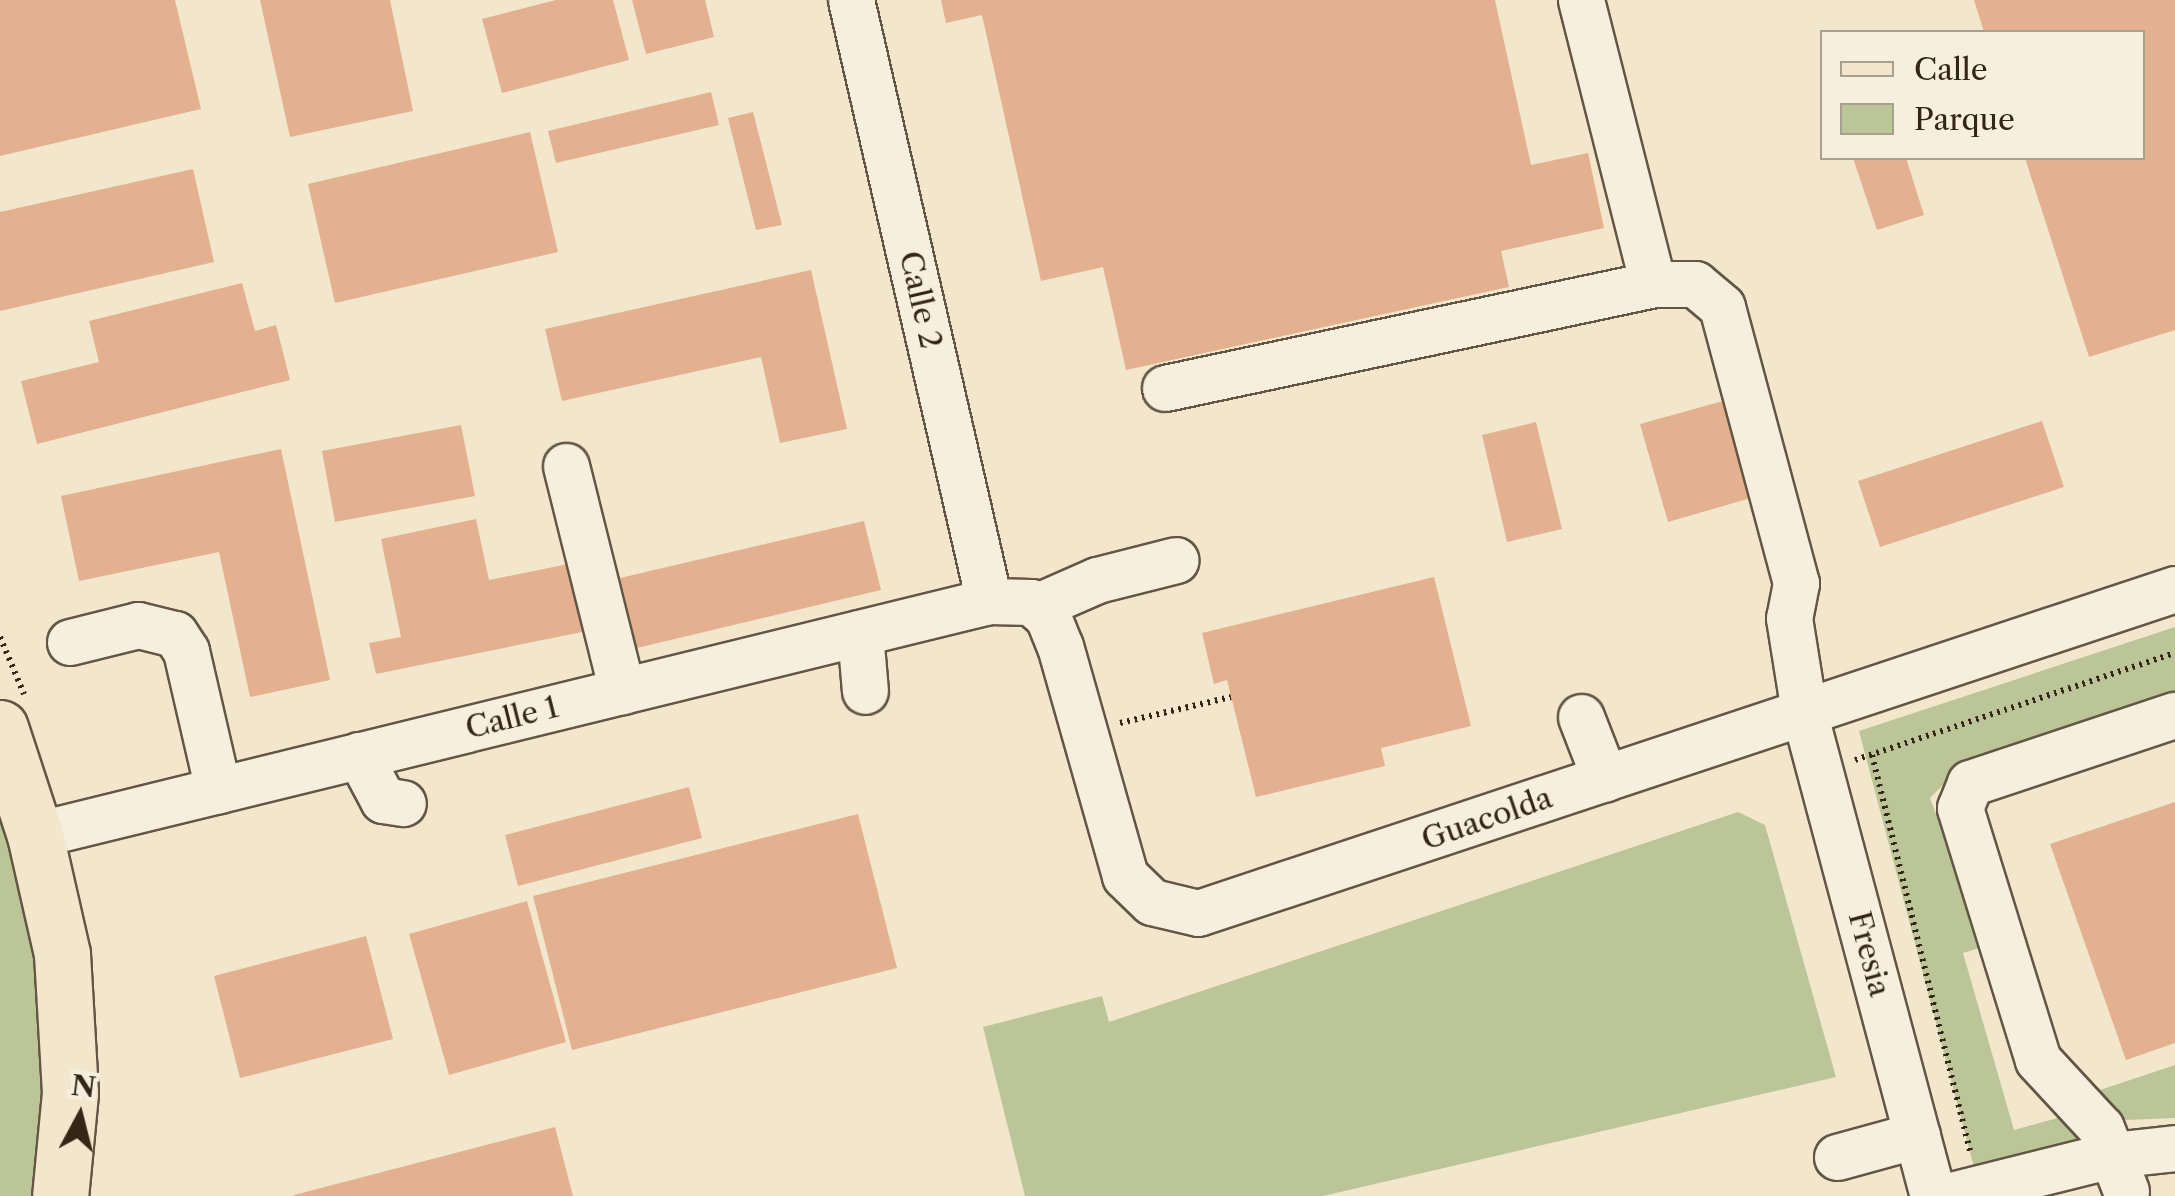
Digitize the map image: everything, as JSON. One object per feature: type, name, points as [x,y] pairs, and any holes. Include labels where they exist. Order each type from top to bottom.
[{"type":"main road","points":[[0,728],[35,835],[67,996],[70,1093],[60,1196]]},
{"type":"street","name":"Calle 2","points":[[851,0],[990,601]]},
{"type":"street","points":[[1581,0],[1652,284]]},
{"type":"street","name":"Fresia","points":[[1165,388],[1652,284],[1695,284],[1722,306],[1796,583],[1789,618],[1804,712],[1933,1196]]},
{"type":"street","points":[[566,466],[622,691]]},
{"type":"street","points":[[990,601],[1040,606],[1098,580],[1176,560]]},
{"type":"street","name":"Guacolda","points":[[1040,606],[1060,646],[1125,876],[1152,902],[1182,912],[1214,910],[2175,589]]},
{"type":"street","name":"Calle 1","points":[[35,835],[990,601]]},
{"type":"street","points":[[70,642],[138,626],[175,634],[186,651],[218,790]]},
{"type":"street","points":[[860,633],[865,691]]},
{"type":"street","points":[[2117,1180],[2101,1128],[2038,1060],[1960,808],[1970,783],[2175,715]]},
{"type":"street","points":[[1581,717],[1605,779]]},
{"type":"street","points":[[360,755],[383,800],[402,803]]},
{"type":"street","points":[[1837,1157],[1917,1136]]},
{"type":"street","points":[[2117,1180],[2175,1148]]},
{"type":"street","points":[[1963,1192],[2117,1180],[2175,1161]]},
{"type":"path","points":[[1820,772],[2175,653]]},
{"type":"path","points":[[1084,731],[1231,698]]},
{"type":"path","points":[[1872,754],[1963,1192]]},
{"type":"green space","points":[[2175,627],[2175,698],[1958,770],[1930,798],[1986,946],[1963,953],[2014,1130],[2069,1115],[2087,1146],[1975,1171],[1859,731]]},
{"type":"green space","points":[[1738,812],[1765,825],[1836,1077],[1323,1196],[1025,1196],[983,1027],[1102,996],[1109,1022]]},
{"type":"green space","points":[[0,821],[22,887],[50,1023],[39,1196],[0,1196]]},
{"type":"green space","points":[[2175,1065],[2175,1118],[2126,1120],[2094,1092]]},
{"type":"building","points":[[0,0],[175,0],[201,109],[0,156]]},
{"type":"building","points":[[260,0],[390,0],[413,111],[290,137]]},
{"type":"building","points":[[556,0],[613,0],[629,60],[502,93],[482,19]]},
{"type":"building","points":[[632,0],[705,0],[714,37],[646,54]]},
{"type":"building","points":[[941,0],[1495,0],[1531,165],[1588,153],[1604,228],[1501,251],[1509,287],[1126,370],[1103,267],[1041,281],[982,15],[946,23]]},
{"type":"building","points":[[1974,0],[2175,0],[2175,330],[2089,357],[2026,160],[2145,160],[2145,30],[1983,30]]},
{"type":"building","points":[[711,92],[719,125],[556,163],[548,131]]},
{"type":"building","points":[[753,112],[782,225],[756,230],[728,118]]},
{"type":"building","points":[[530,132],[558,252],[335,303],[308,184]]},
{"type":"building","points":[[1854,160],[1907,160],[1924,215],[1877,230]]},
{"type":"building","points":[[193,169],[214,262],[0,311],[0,212]]},
{"type":"building","points":[[811,270],[847,429],[780,443],[761,357],[562,401],[545,329]]},
{"type":"building","points":[[242,283],[255,331],[276,325],[290,380],[37,444],[21,381],[99,362],[89,321]]},
{"type":"building","points":[[1723,401],[1751,498],[1668,522],[1640,424]]},
{"type":"building","points":[[2042,421],[2064,487],[1880,547],[1858,481]]},
{"type":"building","points":[[1536,422],[1562,529],[1507,542],[1482,435]]},
{"type":"building","points":[[461,425],[475,496],[335,522],[322,451]]},
{"type":"building","points":[[281,449],[330,680],[250,697],[219,552],[79,581],[61,496]]},
{"type":"building","points":[[476,519],[489,580],[578,562],[592,630],[376,674],[369,643],[401,637],[381,539]]},
{"type":"building","points":[[864,521],[881,590],[637,648],[620,578]]},
{"type":"building","points":[[1434,577],[1471,726],[1381,748],[1385,766],[1256,797],[1227,680],[1214,684],[1202,633]]},
{"type":"building","points":[[689,787],[702,838],[518,886],[505,835]]},
{"type":"building","points":[[2175,802],[2175,1043],[2126,1060],[2050,844]]},
{"type":"building","points":[[858,814],[897,968],[572,1050],[533,896]]},
{"type":"building","points":[[527,901],[566,1042],[449,1075],[409,934]]},
{"type":"building","points":[[366,936],[393,1039],[240,1078],[214,976]]},
{"type":"building","points":[[555,1127],[573,1196],[294,1196],[294,1195]]}]
